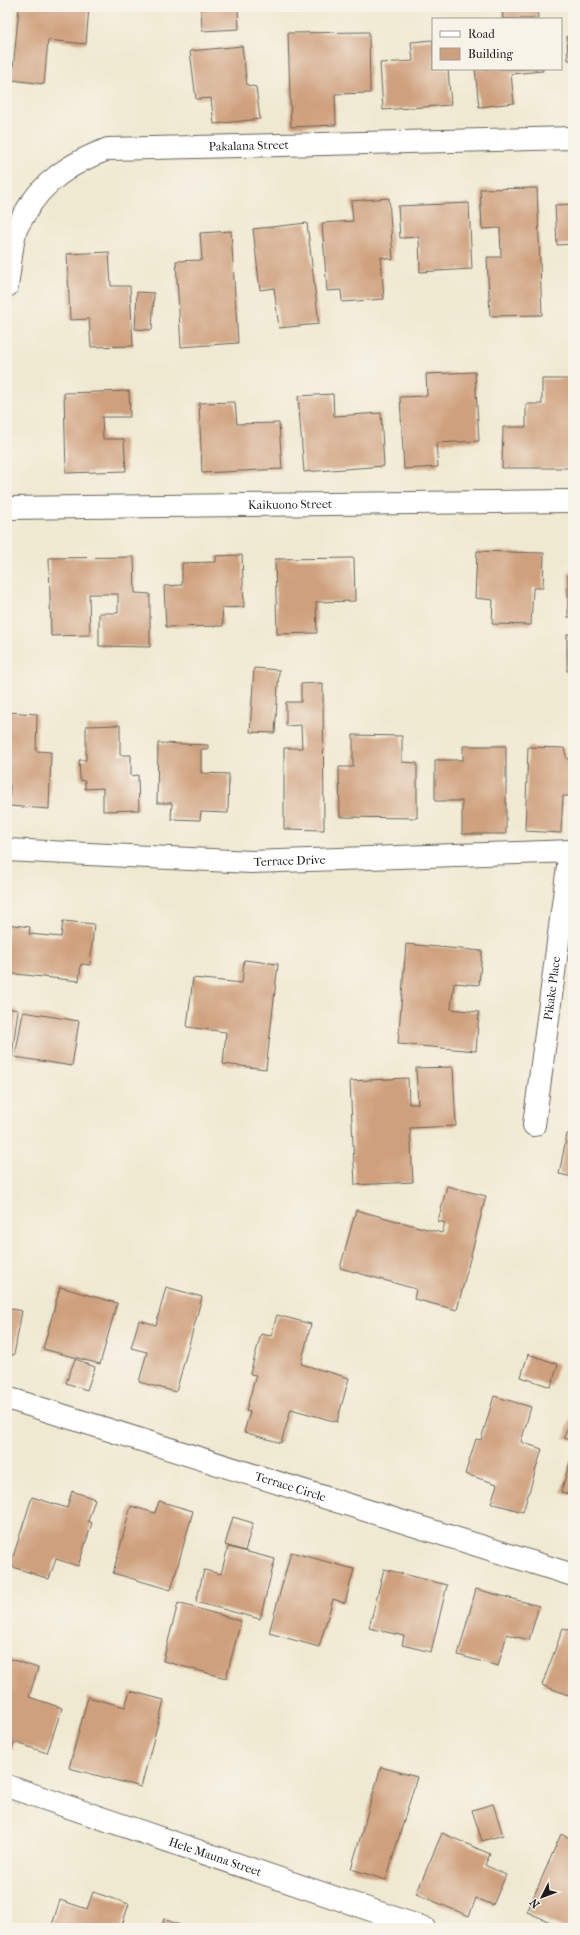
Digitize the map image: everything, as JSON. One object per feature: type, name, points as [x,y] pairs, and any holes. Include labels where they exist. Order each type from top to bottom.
[{"type":"street","name":"Pakalana Street","points":[[7,286],[16,231],[28,208],[43,188],[62,171],[84,158],[108,149],[573,138]]},
{"type":"street","name":"Kaikuono Street","points":[[7,508],[573,501]]},
{"type":"street","name":"Terrace Drive","points":[[7,850],[251,862],[571,851]]},
{"type":"street","name":"Pikake Place","points":[[534,1125],[571,851]]},
{"type":"street","name":"Terrace Circle","points":[[7,1398],[573,1576]]},
{"type":"street","name":"Hele Mauna Street","points":[[7,1786],[424,1928]]},
{"type":"building","points":[[19,7],[89,7],[86,44],[48,40],[44,84],[12,80]]},
{"type":"building","points":[[201,7],[238,7],[239,29],[202,31]]},
{"type":"building","points":[[502,7],[537,7],[538,18],[503,18]]},
{"type":"building","points":[[369,32],[370,93],[335,94],[336,125],[291,127],[288,33]]},
{"type":"building","points":[[567,36],[573,36],[573,60],[568,60]]},
{"type":"building","points":[[432,40],[432,70],[448,70],[451,105],[383,110],[380,63],[413,61],[411,42]]},
{"type":"building","points":[[242,46],[247,85],[256,87],[260,119],[214,124],[211,98],[196,99],[190,51]]},
{"type":"building","points":[[475,70],[543,70],[511,74],[514,103],[479,107]]},
{"type":"building","points":[[537,188],[542,315],[490,316],[487,257],[501,257],[500,228],[482,229],[480,189]]},
{"type":"building","points":[[389,198],[393,260],[381,257],[384,299],[342,302],[341,290],[327,291],[322,223],[353,221],[351,201]]},
{"type":"building","points":[[469,203],[472,269],[420,272],[419,237],[400,238],[398,206]]},
{"type":"building","points":[[573,204],[573,244],[557,245],[555,205]]},
{"type":"building","points":[[307,223],[319,324],[279,328],[274,288],[260,290],[253,229]]},
{"type":"building","points":[[231,231],[238,343],[181,347],[176,261],[202,260],[200,233]]},
{"type":"building","points":[[109,252],[111,286],[130,286],[133,346],[91,347],[89,319],[70,320],[67,254]]},
{"type":"building","points":[[137,292],[154,293],[152,330],[135,329]]},
{"type":"building","points":[[475,372],[479,441],[436,443],[438,467],[404,469],[400,397],[427,396],[426,374]]},
{"type":"building","points":[[542,379],[573,379],[573,468],[502,468],[503,427],[526,427],[526,404],[542,404]]},
{"type":"building","points":[[129,391],[130,417],[102,417],[103,439],[124,439],[126,471],[66,473],[64,393]]},
{"type":"building","points":[[333,394],[334,416],[381,413],[384,466],[304,472],[298,396]]},
{"type":"building","points":[[235,402],[237,424],[279,423],[282,469],[202,473],[199,403]]},
{"type":"building","points":[[477,551],[544,553],[543,588],[533,588],[531,625],[492,624],[493,600],[475,598]]},
{"type":"building","points":[[242,555],[244,607],[222,608],[223,626],[166,627],[164,586],[182,585],[182,563],[216,562],[216,556]]},
{"type":"building","points":[[134,557],[135,593],[150,594],[150,647],[99,646],[99,613],[118,613],[118,594],[89,594],[90,635],[51,636],[49,558]]},
{"type":"building","points":[[354,558],[355,601],[316,602],[317,633],[277,634],[275,559]]},
{"type":"building","points":[[568,572],[573,572],[573,617],[568,617]]},
{"type":"building","points":[[567,634],[573,634],[573,671],[567,671]]},
{"type":"building","points":[[254,668],[279,670],[275,733],[250,732]]},
{"type":"building","points":[[323,683],[324,830],[284,829],[284,748],[302,748],[301,725],[286,726],[286,702],[301,702],[301,684]]},
{"type":"building","points":[[7,712],[37,714],[36,751],[51,752],[49,809],[9,806],[10,785],[7,784]]},
{"type":"building","points":[[120,725],[120,755],[131,755],[131,776],[138,775],[139,810],[103,811],[103,788],[85,789],[85,781],[80,780],[79,760],[86,760],[86,726]]},
{"type":"building","points":[[353,735],[402,736],[402,762],[417,763],[417,818],[340,817],[339,767],[353,767]]},
{"type":"building","points":[[158,743],[208,745],[208,749],[201,749],[201,773],[229,774],[228,813],[201,812],[200,820],[171,819],[172,803],[157,803]]},
{"type":"building","points":[[463,746],[506,746],[506,834],[462,834],[462,801],[435,801],[435,760],[463,760]]},
{"type":"building","points":[[528,747],[564,748],[567,759],[573,759],[573,796],[563,796],[561,833],[525,831]]},
{"type":"building","points":[[63,921],[94,924],[90,965],[81,964],[79,981],[7,973],[7,924],[30,927],[29,934],[61,937]]},
{"type":"building","points":[[406,944],[482,951],[479,985],[454,983],[451,1009],[479,1012],[476,1051],[398,1044]]},
{"type":"building","points":[[244,960],[278,964],[266,1069],[223,1064],[226,1032],[187,1027],[193,978],[242,983]]},
{"type":"building","points":[[7,1008],[18,1010],[11,1063],[7,1063]]},
{"type":"building","points":[[23,1012],[79,1021],[72,1066],[15,1057]]},
{"type":"building","points":[[453,1067],[456,1126],[410,1128],[413,1182],[355,1185],[350,1081],[408,1078],[409,1104],[418,1104],[416,1068]]},
{"type":"building","points":[[567,1134],[573,1135],[573,1177],[559,1174]]},
{"type":"building","points":[[447,1186],[486,1196],[457,1310],[414,1299],[416,1289],[340,1268],[356,1210],[442,1233],[445,1223],[438,1221]]},
{"type":"building","points":[[60,1287],[117,1303],[100,1364],[43,1349]]},
{"type":"building","points":[[166,1287],[202,1297],[176,1392],[139,1382],[147,1352],[131,1348],[139,1320],[156,1325]]},
{"type":"building","points":[[7,1308],[22,1311],[14,1355],[7,1354]]},
{"type":"building","points":[[277,1315],[311,1324],[301,1364],[349,1378],[337,1422],[291,1409],[281,1443],[244,1432],[250,1412],[246,1411],[256,1375],[250,1374],[261,1334],[271,1336]]},
{"type":"building","points":[[528,1354],[558,1364],[551,1387],[521,1377]]},
{"type":"building","points":[[75,1359],[95,1367],[87,1390],[66,1383]]},
{"type":"building","points":[[494,1396],[531,1407],[521,1442],[542,1449],[523,1512],[491,1503],[497,1484],[465,1474],[476,1439],[481,1440]]},
{"type":"building","points":[[573,1410],[573,1441],[564,1438]]},
{"type":"building","points":[[573,1452],[573,1495],[561,1492]]},
{"type":"building","points":[[72,1491],[95,1499],[88,1521],[92,1523],[78,1566],[56,1559],[49,1579],[10,1566],[32,1497],[67,1508]]},
{"type":"building","points":[[159,1501],[193,1511],[171,1590],[113,1573],[131,1506],[155,1513]]},
{"type":"building","points":[[233,1517],[253,1523],[245,1551],[225,1545]]},
{"type":"building","points":[[228,1547],[275,1559],[260,1619],[196,1602],[204,1570],[221,1574]]},
{"type":"building","points":[[291,1552],[354,1569],[345,1603],[333,1599],[319,1647],[269,1633]]},
{"type":"building","points":[[384,1569],[447,1585],[431,1652],[402,1645],[404,1636],[369,1628]]},
{"type":"building","points":[[476,1589],[539,1606],[529,1640],[507,1634],[498,1666],[458,1655]]},
{"type":"building","points":[[178,1603],[241,1621],[226,1678],[163,1661]]},
{"type":"building","points":[[563,1628],[573,1632],[573,1697],[542,1685]]},
{"type":"building","points":[[7,1658],[38,1668],[29,1697],[62,1708],[47,1753],[14,1742],[12,1750],[7,1748]]},
{"type":"building","points":[[130,1691],[164,1700],[141,1787],[69,1768],[88,1697],[125,1707]]},
{"type":"building","points":[[381,1767],[417,1777],[386,1880],[351,1869]]},
{"type":"building","points":[[493,1804],[503,1835],[482,1841],[472,1810]]},
{"type":"building","points":[[442,1833],[490,1854],[485,1865],[506,1875],[493,1905],[476,1898],[469,1916],[416,1894]]},
{"type":"building","points":[[561,1834],[573,1840],[573,1928],[564,1928],[527,1912]]},
{"type":"building","points":[[93,1892],[129,1904],[121,1928],[51,1928],[60,1900],[87,1909]]},
{"type":"building","points":[[164,1919],[188,1928],[161,1928]]}]
